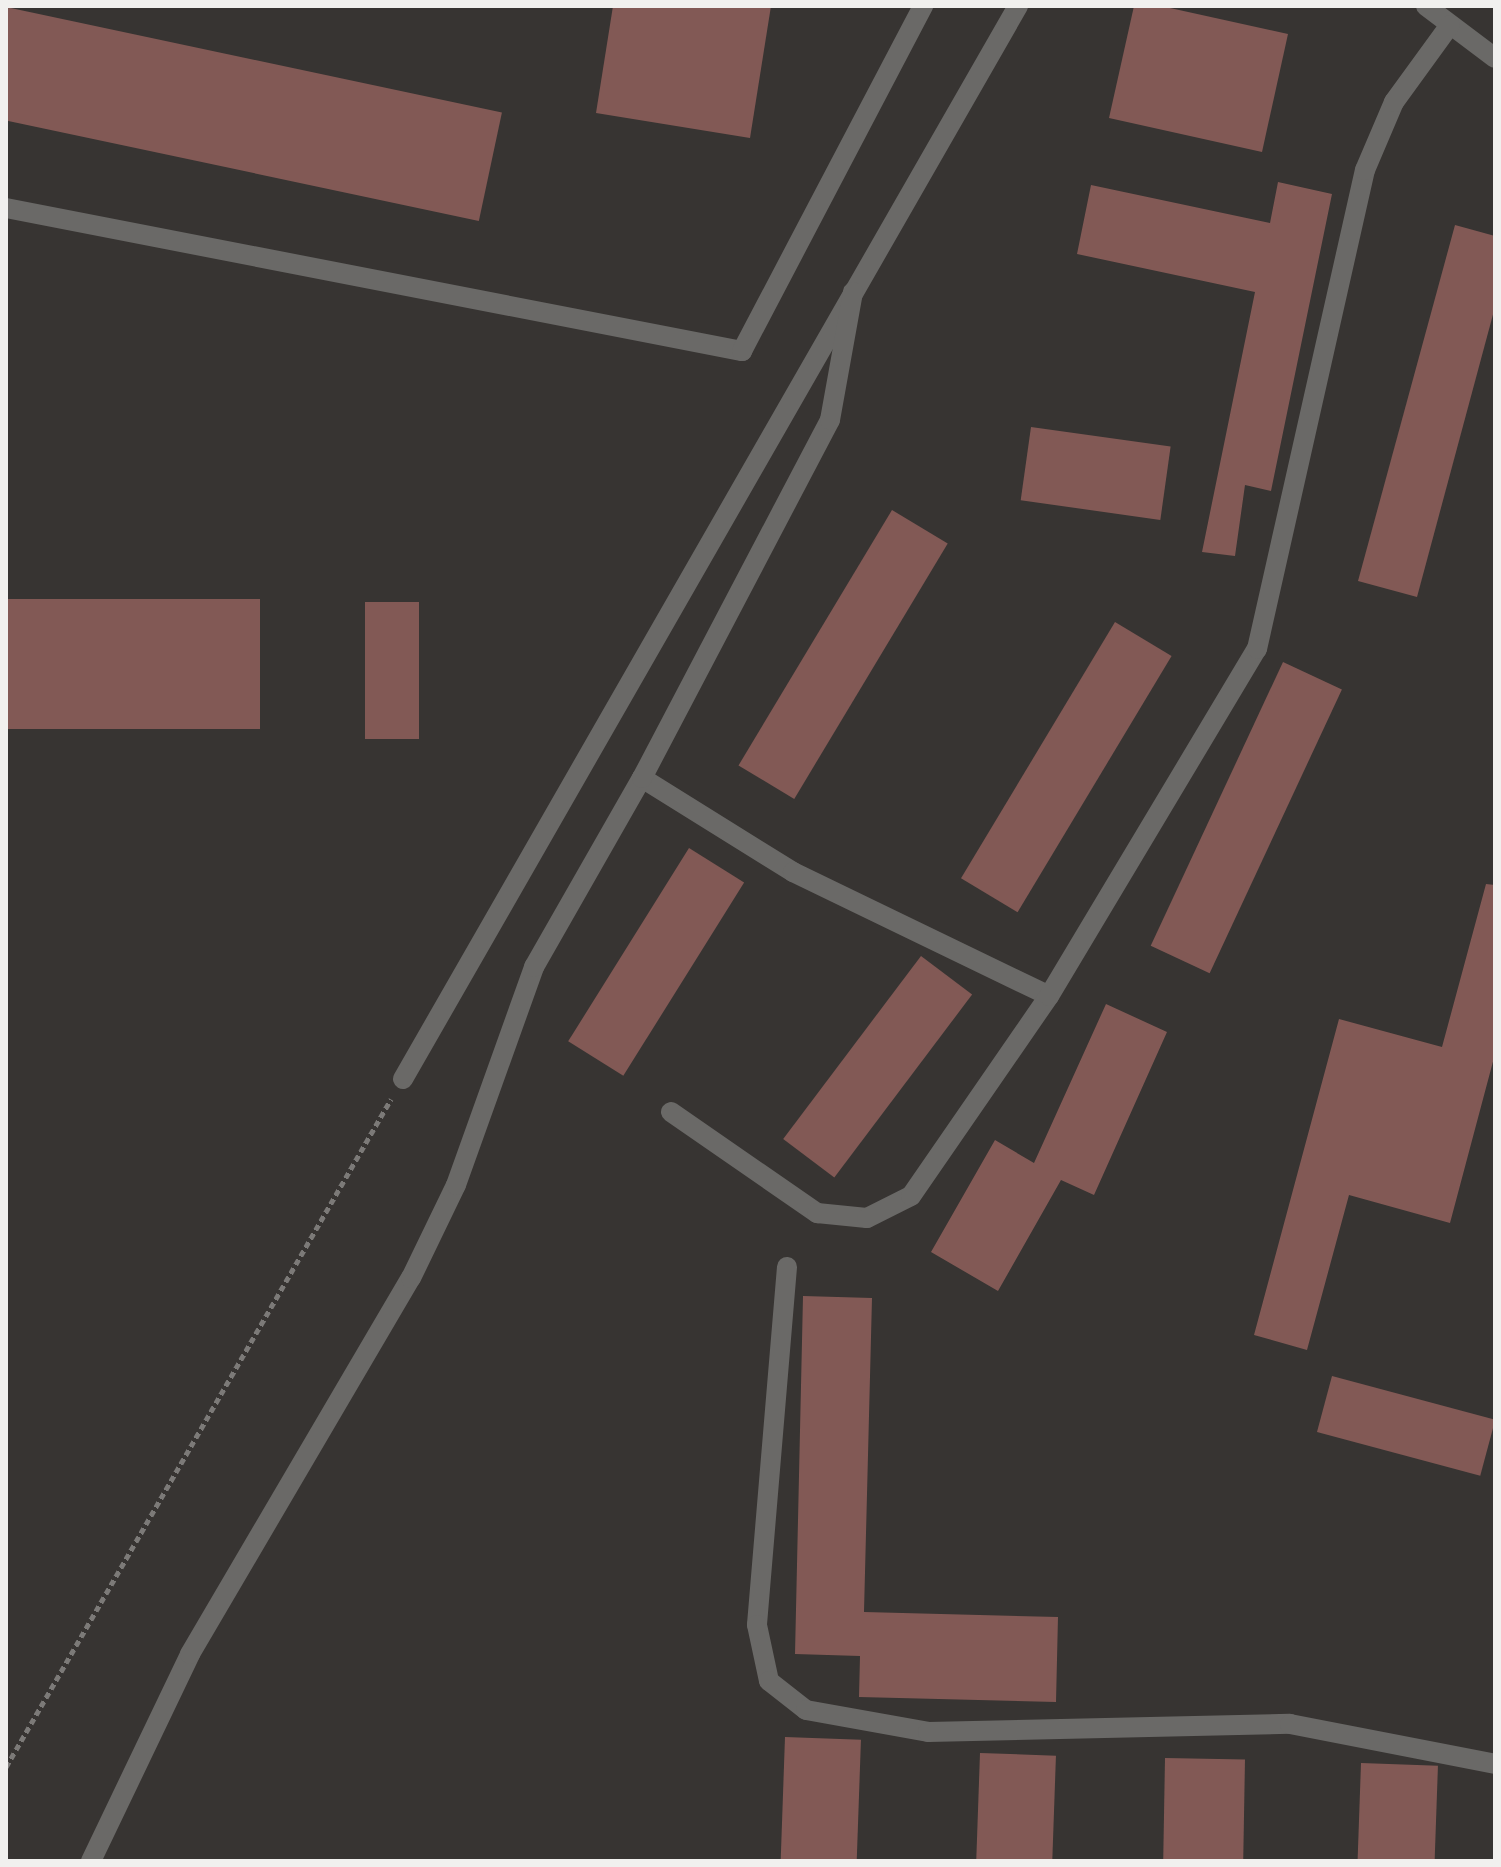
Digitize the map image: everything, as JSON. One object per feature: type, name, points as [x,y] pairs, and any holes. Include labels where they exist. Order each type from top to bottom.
[{"type":"street","points":[[6,208],[742,351],[923,6]]},
{"type":"street","points":[[403,1079],[1018,6]]},
{"type":"street","points":[[1426,6],[1495,58]]},
{"type":"street","points":[[671,1112],[817,1213],[867,1218],[911,1196],[1049,996],[1257,649],[1365,170],[1394,102],[1450,25]]},
{"type":"street","points":[[91,1861],[190,1654],[411,1278],[456,1185],[534,967],[642,778],[830,420],[853,292]]},
{"type":"street","points":[[642,778],[793,872],[1049,996]]},
{"type":"street","points":[[787,1267],[757,1625],[769,1681],[806,1710],[928,1732],[1290,1724],[1495,1764]]},
{"type":"path","points":[[6,1767],[403,1079]]},
{"type":"building","points":[[613,6],[771,6],[750,138],[596,113]]},
{"type":"building","points":[[1134,6],[1161,6],[1288,34],[1262,152],[1109,118]]},
{"type":"building","points":[[6,7],[502,112],[479,221],[6,120]]},
{"type":"building","points":[[1278,182],[1332,194],[1271,491],[1245,485],[1235,556],[1202,552],[1255,292],[1077,254],[1091,185],[1270,223]]},
{"type":"building","points":[[1455,225],[1495,236],[1495,307],[1417,597],[1358,581]]},
{"type":"building","points":[[1031,427],[1171,447],[1160,520],[1021,500]]},
{"type":"building","points":[[892,510],[948,543],[794,799],[739,765]]},
{"type":"building","points":[[6,599],[260,599],[260,729],[6,729]]},
{"type":"building","points":[[365,602],[419,602],[419,739],[365,739]]},
{"type":"building","points":[[1115,622],[1172,656],[1018,912],[961,878]]},
{"type":"building","points":[[1283,662],[1342,689],[1210,973],[1151,946]]},
{"type":"building","points":[[689,848],[744,882],[623,1076],[568,1041]]},
{"type":"building","points":[[1486,884],[1495,885],[1495,1054],[1450,1223],[1349,1195],[1307,1350],[1254,1335],[1339,1019],[1442,1047]]},
{"type":"building","points":[[921,956],[972,995],[834,1177],[783,1139]]},
{"type":"building","points":[[1106,1004],[1167,1032],[1094,1195],[1061,1180],[998,1291],[931,1252],[995,1140],[1034,1163]]},
{"type":"building","points":[[803,1296],[872,1298],[864,1612],[1058,1617],[1056,1702],[859,1697],[860,1656],[795,1654]]},
{"type":"building","points":[[1332,1376],[1495,1420],[1480,1476],[1317,1432]]},
{"type":"building","points":[[785,1737],[861,1740],[857,1861],[781,1861]]},
{"type":"building","points":[[980,1753],[1056,1756],[1052,1861],[976,1861]]},
{"type":"building","points":[[1165,1758],[1245,1759],[1243,1861],[1163,1861]]},
{"type":"building","points":[[1361,1763],[1438,1766],[1435,1861],[1358,1861]]}]
